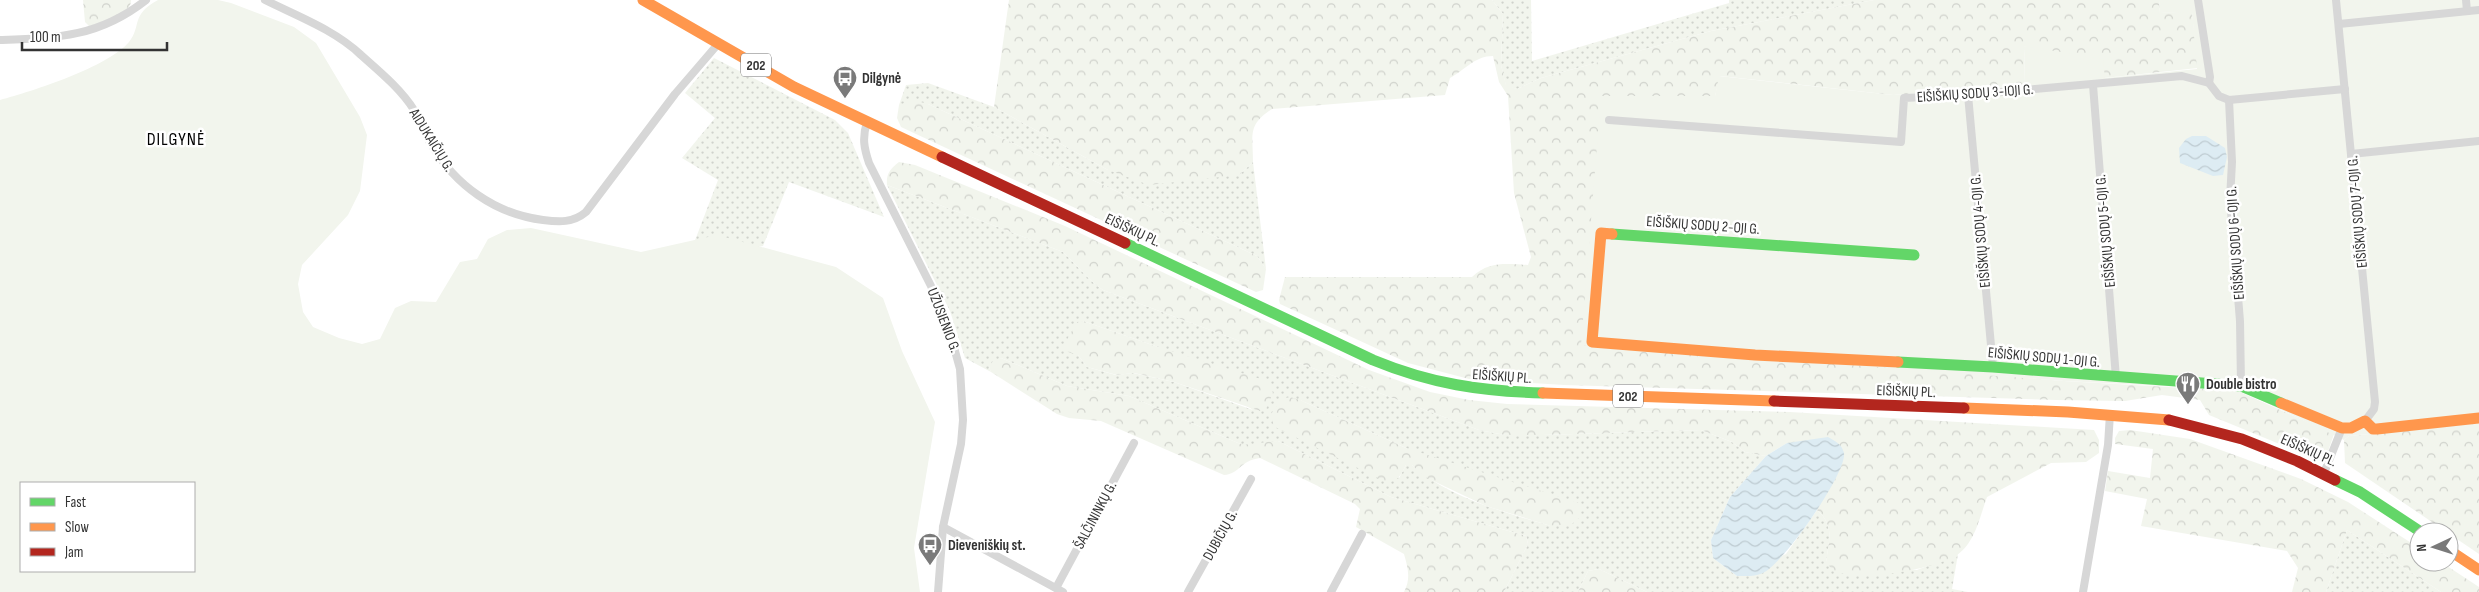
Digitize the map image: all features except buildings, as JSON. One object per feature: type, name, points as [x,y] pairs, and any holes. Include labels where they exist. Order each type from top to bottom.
[{"type":"main road","name":"EIŠIŠKIŲ PL.","points":[[643,0],[794,87],[1399,372],[1446,386],[1523,393],[2144,416],[2190,424],[2267,448],[2324,473],[2360,492],[2409,524]]},
{"type":"main road","name":"EIŠIŠKIŲ SODŲ 2-OJI G.","points":[[1592,342],[1601,232],[1914,255]]},
{"type":"main road","name":"EIŠIŠKIŲ SODŲ 1-OJI G.","points":[[1592,342],[1755,355],[1993,367],[2116,378],[2241,386],[2342,428]]},
{"type":"main road","points":[[2342,428],[2352,428],[2365,421],[2373,429],[2377,429],[2479,418]]},
{"type":"main road","points":[[2459,557],[2479,570]]},
{"type":"street","points":[[0,40],[44,39],[76,34],[100,27],[126,16],[146,0]]},
{"type":"street","name":"AIDUKAIČIŲ G.","points":[[265,0],[332,34],[365,58],[406,99],[431,144],[457,180],[502,210],[530,218],[556,222],[574,219],[586,212],[675,94],[718,44]]},
{"type":"street","points":[[2198,0],[2209,70],[2209,83]]},
{"type":"street","name":"EIŠIŠKIŲ SODŲ 7-OJI G.","points":[[2336,0],[2375,402],[2374,409],[2365,421]]},
{"type":"street","points":[[2466,0],[2467,11]]},
{"type":"street","points":[[2339,24],[2479,10]]},
{"type":"street","name":"EIŠIŠKIŲ SODŲ 3-IOJI G.","points":[[1609,120],[1901,142],[1904,98],[1968,95],[2182,76],[2209,83],[2219,96],[2229,100]]},
{"type":"street","name":"EIŠIŠKIŲ SODŲ 5-OJI G.","points":[[2092,85],[2116,378]]},
{"type":"street","points":[[2229,100],[2345,89]]},
{"type":"street","name":"EIŠIŠKIŲ SODŲ 4-OJI G.","points":[[1968,95],[1993,367]]},
{"type":"street","name":"EIŠIŠKIŲ SODŲ 6-OJI G.","points":[[2229,100],[2232,162],[2230,199],[2240,321],[2241,386]]},
{"type":"street","name":"UŽUSIENIO G.","points":[[867,122],[863,134],[869,163],[931,286],[958,353],[963,390],[961,444],[943,527],[938,592]]},
{"type":"street","points":[[2351,154],[2479,141]]},
{"type":"street","points":[[2083,592],[2108,445],[2110,414]]},
{"type":"street","points":[[2324,473],[2342,428]]},
{"type":"street","name":"ŠALČININKŲ G.","points":[[1059,590],[1134,443]]},
{"type":"street","name":"DUBIČIŲ G.","points":[[1188,592],[1251,479]]},
{"type":"street","points":[[943,527],[1059,590]]},
{"type":"street","points":[[1331,592],[1362,534]]},
{"type":"green space","points":[[83,0],[131,0],[127,10],[115,18],[89,26],[85,22]]},
{"type":"green space","points":[[158,0],[218,0],[231,3],[294,27],[316,43],[360,117],[367,135],[360,191],[348,215],[302,265],[298,284],[303,312],[313,327],[339,338],[362,344],[380,339],[395,308],[411,301],[436,302],[460,262],[477,259],[488,239],[507,230],[531,228],[641,252],[717,235],[836,267],[883,298],[902,351],[935,422],[914,548],[920,592],[0,592],[0,100],[69,77],[105,60],[129,42],[143,11]]},
{"type":"green space","points":[[1009,0],[1492,0],[1503,14],[1501,65],[1506,85],[1517,89],[1541,78],[1711,31],[1874,0],[2159,0],[2160,13],[2192,11],[2198,68],[2104,78],[2024,46],[2025,85],[1893,95],[1720,76],[1715,96],[1601,96],[1903,368],[2064,381],[2238,391],[2334,434],[2325,460],[2321,461],[2209,415],[2200,400],[2162,395],[2125,401],[2056,400],[1564,385],[1469,379],[1408,363],[1280,304],[1279,300],[1285,277],[1472,277],[1491,266],[1505,264],[1528,265],[1531,257],[1514,193],[1508,96],[1499,82],[1493,56],[1475,61],[1450,78],[1445,95],[1272,109],[1258,120],[1255,126],[1252,138],[1253,162],[1239,175],[1149,185],[1108,170],[994,107]]},
{"type":"green space","points":[[1492,0],[1531,0],[1532,61],[1729,3],[1729,0],[1874,0],[1711,31],[1541,78],[1517,89],[1506,86],[1501,65],[1503,14]]},
{"type":"green space","points":[[2159,0],[2479,0],[2479,423],[2349,436],[2344,440],[2248,394],[2223,389],[2064,381],[1581,345],[1601,96],[1715,96],[1719,76],[1893,95],[2025,85],[2024,46],[2103,59],[2105,78],[2197,69],[2192,12],[2160,13]]},
{"type":"green space","points":[[714,58],[835,120],[848,133],[884,217],[789,182],[763,246],[735,252],[694,243],[718,180],[682,158],[715,118],[685,93]]},
{"type":"green space","points":[[928,83],[994,107],[1108,170],[1239,175],[1253,162],[1266,269],[1257,256],[928,104],[899,105],[906,85]]},
{"type":"green space","points":[[913,100],[928,104],[1257,256],[1266,269],[1263,290],[1256,292],[901,127],[897,118],[899,105]]},
{"type":"green space","points":[[899,162],[915,165],[1065,226],[1369,370],[1430,392],[1469,400],[1507,404],[1790,412],[2094,430],[2099,440],[2099,453],[2086,462],[2051,463],[1987,497],[1976,529],[1968,544],[1957,555],[1946,560],[1915,569],[1880,575],[1837,572],[1826,562],[1829,528],[1823,516],[1817,510],[1841,467],[1787,443],[1766,456],[1745,452],[1732,442],[1701,430],[1505,435],[1479,430],[1103,290],[1087,277],[1063,252],[887,185],[889,172]]},
{"type":"green space","points":[[887,185],[1063,252],[1087,277],[1103,290],[1479,430],[1505,435],[1543,435],[1701,430],[1732,442],[1745,452],[1766,456],[1730,497],[1711,540],[1713,558],[1737,576],[1786,554],[1817,510],[1823,516],[1829,528],[1826,562],[1917,570],[1958,554],[1952,589],[1968,592],[1647,592],[1599,569],[1588,571],[1578,592],[1504,592],[1528,544],[1526,536],[1391,497],[1278,441],[1249,446],[1238,443],[1129,396],[1067,386],[1001,358],[989,367],[991,372],[965,358],[950,311]],"holes":[[[1083,321],[1158,347],[1253,410],[1174,382],[1133,373],[1116,375],[1087,367],[1078,355]],[[1300,400],[1406,448],[1551,526],[1478,503],[1427,477],[1412,465],[1406,465],[1399,478]]]},
{"type":"green space","points":[[1083,321],[1267,381],[1273,393],[1266,409],[1260,411],[1174,382],[1134,373],[1117,375],[1087,367],[1078,355],[1065,351],[1064,345],[1077,322]]},
{"type":"green space","points":[[1001,358],[1067,386],[1129,396],[1238,443],[1249,444],[1278,441],[1391,497],[1526,536],[1528,544],[1504,592],[1404,592],[1408,578],[1408,569],[1404,554],[1356,527],[1360,509],[1355,504],[1260,458],[1248,462],[1233,472],[1224,475],[1101,421],[1069,418],[1057,414],[991,372],[989,367],[993,361]]},
{"type":"green space","points":[[1290,397],[1406,448],[1579,503],[1581,516],[1572,524],[1551,526],[1486,506],[1425,477],[1412,465],[1406,465],[1401,475],[1390,482],[1386,482],[1273,426],[1271,414],[1282,399]]},
{"type":"green space","points":[[2479,423],[2479,554],[2459,540],[2459,522],[2432,522],[2345,463],[2344,440],[2349,436]]},
{"type":"green space","points":[[2130,430],[2190,439],[2301,479],[2348,502],[2409,542],[2409,571],[2347,530],[2326,592],[2292,592],[2298,568],[2287,551],[2141,526],[2147,499],[2105,491],[2108,471],[2150,478],[2153,449],[2115,444],[2115,438],[2119,431]]},
{"type":"green space","points":[[2347,530],[2441,592],[2326,592]]},
{"type":"green space","points":[[1599,569],[1647,592],[1578,592],[1588,571]]},
{"type":"green space","points":[[2411,572],[2456,572],[2479,587],[2479,592],[2441,592]]},
{"type":"water","points":[[2192,136],[2206,136],[2225,148],[2227,157],[2223,175],[2213,176],[2180,163],[2179,148],[2186,139]]},
{"type":"water","points":[[1828,437],[1842,447],[1844,453],[1842,464],[1825,497],[1785,553],[1763,573],[1750,576],[1737,576],[1713,558],[1711,540],[1730,497],[1766,456],[1787,443]]},
{"type":"traffic: fast","points":[[1612,234],[1914,255]]},
{"type":"traffic: fast","points":[[1125,243],[1373,360],[1394,368],[1456,385],[1543,393]]},
{"type":"traffic: fast","points":[[1898,362],[1993,367],[2241,386],[2281,403]]},
{"type":"traffic: fast","points":[[2335,480],[2360,492],[2409,524]]},
{"type":"traffic: slow","points":[[643,0],[794,87],[942,157]]},
{"type":"traffic: slow","points":[[1612,234],[1601,233],[1592,342],[1755,355],[1898,362]]},
{"type":"traffic: slow","points":[[1543,393],[1774,401]]},
{"type":"traffic: slow","points":[[2281,403],[2342,428],[2351,428],[2365,421],[2373,429],[2377,429],[2479,418]]},
{"type":"traffic: slow","points":[[1964,408],[2068,412],[2169,420]]},
{"type":"traffic: slow","points":[[2459,557],[2479,570]]},
{"type":"traffic: jam","points":[[942,157],[1125,243]]},
{"type":"traffic: jam","points":[[1774,401],[1964,408]]},
{"type":"traffic: jam","points":[[2169,420],[2242,439],[2297,461],[2335,480]]},
{"type":"place","name":"Dilgynė","points":[[845,99]]},
{"type":"place","name":"Double bistro","points":[[2188,405]]},
{"type":"place","name":"Dieveniškių st.","points":[[930,566]]},
{"type":"district","name":"DILGYNĖ","points":[[176,139]]}]
